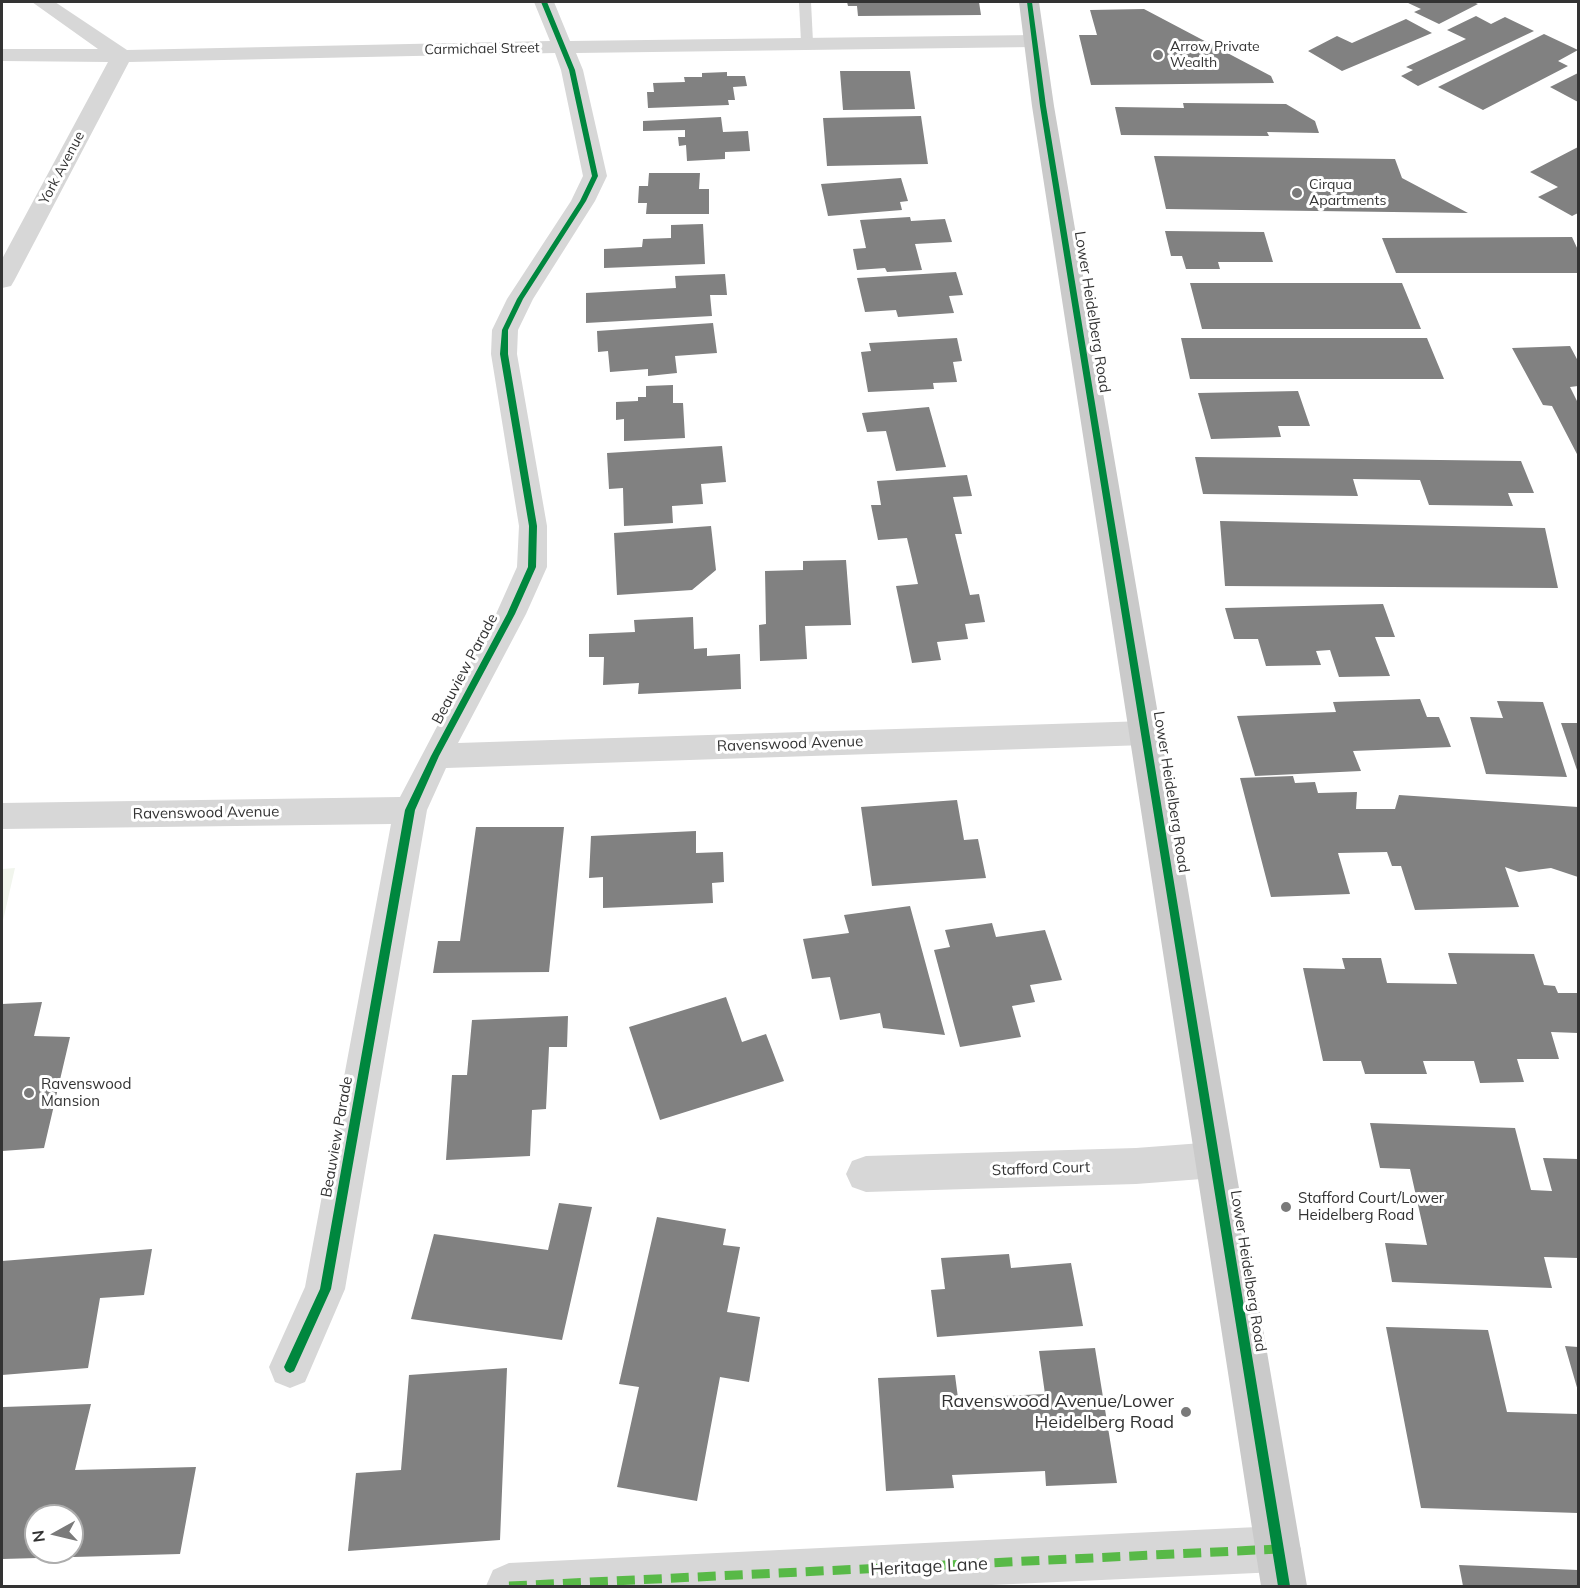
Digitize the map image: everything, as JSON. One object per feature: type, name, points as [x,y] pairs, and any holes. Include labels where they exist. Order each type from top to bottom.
[{"type":"main road","name":"Lower Heidelberg Road","points":[[1029,2],[1281,1568]]},
{"type":"street","points":[[42,2],[122,56]]},
{"type":"street","name":"Beauview Parade","points":[[290,1367],[325,1289],[410,810],[435,756],[511,614],[532,567],[533,526],[504,354],[505,330],[520,299],[583,201],[595,176],[572,70],[544,2]]},
{"type":"street","name":"Carmichael Street","points":[[2,55],[122,56],[807,42],[1034,41]]},
{"type":"street","name":"York Avenue","points":[[2,281],[122,56]]},
{"type":"street","name":"Ravenswood Avenue","points":[[435,756],[1146,733]]},
{"type":"street","name":"Ravenswood Avenue","points":[[2,816],[410,810]]},
{"type":"street","name":"Stafford Court","points":[[866,1174],[1136,1166],[1215,1160]]},
{"type":"street","name":"Heritage Lane","points":[[509,1587],[1281,1568]]},
{"type":"lane","points":[[805,2],[807,42]]},
{"type":"shaded area","points":[[15,868],[2,925],[2,869]]},
{"type":"building","points":[[847,2],[979,2],[981,15],[858,16],[857,6],[848,6]]},
{"type":"building","points":[[1406,2],[1473,2],[1478,4],[1439,24],[1414,12],[1421,9]]},
{"type":"building","name":"Arrow Private Wealth","points":[[1144,9],[1271,76],[1274,83],[1091,85],[1079,35],[1097,35],[1090,10]]},
{"type":"building","points":[[1476,16],[1491,24],[1505,17],[1534,31],[1418,86],[1401,76],[1413,70],[1406,67],[1466,39],[1447,30]]},
{"type":"building","points":[[1406,19],[1432,33],[1342,71],[1308,51],[1337,36],[1352,43]]},
{"type":"building","points":[[1544,34],[1578,50],[1558,61],[1568,66],[1483,110],[1438,87]]},
{"type":"building","points":[[840,71],[910,71],[915,109],[843,110]]},
{"type":"building","points":[[727,72],[727,76],[745,76],[747,86],[733,87],[735,100],[728,100],[729,105],[648,108],[647,92],[654,92],[653,83],[685,82],[684,77],[702,77],[702,73]]},
{"type":"building","points":[[1578,73],[1578,102],[1550,87]]},
{"type":"building","points":[[1183,103],[1286,104],[1315,121],[1319,133],[1267,132],[1269,136],[1121,135],[1115,107],[1184,108]]},
{"type":"building","points":[[921,116],[928,164],[827,166],[823,118]]},
{"type":"building","points":[[721,117],[723,132],[748,131],[750,151],[725,152],[725,159],[687,161],[686,145],[679,146],[678,137],[685,137],[685,130],[643,131],[643,121]]},
{"type":"building","points":[[1578,147],[1578,213],[1572,216],[1538,197],[1558,187],[1530,172]]},
{"type":"building","name":"Cirqua Apartments","points":[[1154,156],[1395,159],[1402,178],[1468,213],[1166,209]]},
{"type":"building","points":[[649,173],[700,173],[699,189],[709,189],[709,214],[646,214],[647,203],[638,203],[639,186],[648,186]]},
{"type":"building","points":[[901,178],[908,201],[900,202],[902,210],[828,216],[821,184]]},
{"type":"building","points":[[910,217],[911,221],[945,219],[952,242],[915,244],[922,270],[887,272],[885,268],[857,270],[853,249],[866,248],[860,220]]},
{"type":"building","points":[[703,224],[705,264],[604,268],[604,249],[642,247],[643,239],[671,238],[671,225]]},
{"type":"building","points":[[1165,231],[1264,232],[1273,262],[1218,262],[1220,269],[1186,269],[1182,256],[1171,256]]},
{"type":"building","points":[[1572,237],[1578,250],[1578,273],[1396,273],[1382,238]]},
{"type":"building","points":[[956,272],[963,295],[949,296],[954,313],[898,317],[896,310],[865,312],[857,278]]},
{"type":"building","points":[[725,274],[727,295],[710,295],[712,316],[586,323],[586,293],[676,288],[675,276]]},
{"type":"building","points":[[1190,283],[1402,283],[1421,329],[1202,329]]},
{"type":"building","points":[[713,323],[717,353],[675,356],[677,373],[648,376],[648,369],[610,372],[608,351],[598,352],[597,331]]},
{"type":"building","points":[[957,338],[962,361],[953,362],[957,382],[933,383],[934,389],[868,392],[861,352],[871,351],[869,343]]},
{"type":"building","points":[[1181,338],[1427,338],[1444,379],[1190,379]]},
{"type":"building","points":[[1570,346],[1578,361],[1578,386],[1570,387],[1578,403],[1578,456],[1552,406],[1543,405],[1512,348]]},
{"type":"building","points":[[673,385],[673,403],[683,403],[685,438],[624,441],[624,419],[616,420],[616,402],[638,401],[638,397],[646,397],[646,386]]},
{"type":"building","points":[[1298,391],[1310,426],[1278,426],[1281,437],[1211,439],[1198,393]]},
{"type":"building","points":[[929,407],[946,467],[896,471],[886,431],[867,432],[862,413]]},
{"type":"building","points":[[722,446],[726,482],[701,484],[703,504],[672,506],[673,523],[624,526],[623,488],[609,489],[607,453]]},
{"type":"building","points":[[1195,457],[1521,461],[1534,493],[1508,493],[1513,506],[1429,505],[1420,480],[1353,479],[1358,496],[1203,494]]},
{"type":"building","points":[[967,475],[972,496],[953,497],[962,534],[955,534],[970,595],[979,594],[985,622],[965,624],[968,639],[937,642],[941,660],[912,663],[896,586],[918,584],[907,538],[878,540],[871,505],[881,505],[877,481]]},
{"type":"building","points":[[1220,521],[1545,528],[1558,588],[1225,586]]},
{"type":"building","points":[[711,526],[716,570],[692,590],[617,595],[614,533]]},
{"type":"building","points":[[846,560],[851,625],[805,626],[807,659],[760,661],[759,625],[766,624],[765,571],[803,570],[803,561]]},
{"type":"building","points":[[1383,604],[1395,637],[1375,637],[1390,676],[1339,677],[1330,650],[1316,651],[1321,665],[1266,666],[1258,639],[1234,639],[1225,608]]},
{"type":"building","points":[[693,617],[694,649],[707,648],[707,656],[740,654],[741,689],[638,694],[639,683],[603,685],[604,657],[589,657],[589,634],[635,632],[634,620]]},
{"type":"building","points":[[1420,699],[1427,717],[1439,717],[1451,747],[1353,751],[1361,771],[1255,776],[1237,716],[1336,712],[1333,702]]},
{"type":"building","points":[[1497,701],[1543,702],[1567,777],[1486,774],[1470,717],[1503,718]]},
{"type":"building","points":[[1561,723],[1578,723],[1578,773]]},
{"type":"building","points":[[1293,776],[1295,783],[1315,782],[1318,793],[1357,792],[1356,809],[1395,809],[1399,795],[1578,807],[1578,877],[1551,868],[1519,872],[1505,867],[1519,907],[1415,910],[1401,866],[1392,866],[1387,852],[1338,853],[1350,894],[1271,897],[1240,778]]},
{"type":"building","points":[[957,800],[964,840],[978,839],[986,878],[872,886],[861,807]]},
{"type":"building","points":[[476,827],[564,827],[549,972],[433,973],[438,941],[460,941]]},
{"type":"building","points":[[696,831],[696,853],[723,852],[724,882],[712,883],[713,903],[603,908],[603,877],[589,878],[591,836]]},
{"type":"building","points":[[910,906],[945,1035],[883,1028],[880,1013],[840,1020],[830,977],[812,979],[803,939],[849,933],[844,915]]},
{"type":"building","points":[[992,923],[996,937],[1045,930],[1062,980],[1030,985],[1035,1002],[1012,1006],[1021,1037],[960,1047],[934,950],[950,947],[945,930]]},
{"type":"building","points":[[1448,953],[1534,954],[1544,985],[1555,986],[1558,993],[1578,993],[1578,1033],[1551,1032],[1559,1059],[1517,1059],[1524,1082],[1480,1083],[1474,1061],[1423,1061],[1427,1074],[1365,1074],[1361,1061],[1323,1061],[1303,968],[1345,969],[1342,958],[1381,958],[1387,983],[1457,984]]},
{"type":"building","points":[[726,997],[742,1042],[766,1034],[784,1081],[660,1120],[629,1027]]},
{"type":"building","name":"Ravenswood Mansion","points":[[42,1002],[34,1036],[70,1037],[44,1148],[2,1151],[2,1004]]},
{"type":"building","points":[[568,1016],[567,1047],[549,1047],[546,1109],[532,1110],[530,1156],[446,1160],[452,1075],[467,1075],[472,1020]]},
{"type":"building","points":[[1370,1123],[1515,1128],[1531,1190],[1552,1191],[1543,1158],[1578,1159],[1578,1258],[1544,1257],[1552,1288],[1392,1282],[1385,1243],[1427,1245],[1410,1169],[1380,1168]]},
{"type":"building","points":[[559,1203],[592,1207],[562,1340],[411,1319],[434,1234],[548,1250]]},
{"type":"building","points":[[657,1217],[726,1229],[723,1245],[740,1247],[727,1312],[760,1317],[749,1382],[720,1377],[697,1501],[617,1487],[639,1387],[619,1384]]},
{"type":"building","points":[[152,1249],[144,1295],[100,1298],[88,1368],[2,1375],[2,1261]]},
{"type":"building","points":[[1009,1254],[1011,1268],[1071,1263],[1083,1326],[937,1337],[931,1290],[945,1289],[941,1258]]},
{"type":"building","points":[[1386,1327],[1488,1330],[1507,1412],[1578,1414],[1578,1513],[1421,1508]]},
{"type":"building","points":[[1565,1346],[1578,1347],[1578,1391]]},
{"type":"building","points":[[1095,1348],[1117,1483],[1046,1486],[1045,1471],[952,1475],[954,1488],[886,1491],[878,1378],[955,1375],[958,1398],[1045,1394],[1039,1351]]},
{"type":"building","points":[[507,1368],[500,1540],[348,1551],[356,1473],[401,1470],[409,1375]]},
{"type":"building","points":[[91,1404],[75,1470],[196,1467],[180,1554],[84,1557],[84,1504],[24,1504],[24,1558],[2,1559],[3,1407]]},
{"type":"building","points":[[1459,1565],[1578,1570],[1578,1586],[1463,1586]]},
{"type":"marked path","points":[[509,1586],[1278,1549]]},
{"type":"cycle path","points":[[290,1367],[325,1289],[410,810],[435,756],[511,614],[532,567],[533,526],[504,354],[505,330],[520,299],[583,201],[595,176],[572,70],[544,2]]},
{"type":"cycle path","points":[[1029,2],[1043,106],[1284,1586]]},
{"type":"place","name":"Arrow Private Wealth","points":[[1158,55]]},
{"type":"place","name":"Cirqua Apartments","points":[[1297,193]]},
{"type":"place","name":"Ravenswood Mansion","points":[[29,1093]]},
{"type":"place","name":"Stafford Court/Lower Heidelberg Road","points":[[1286,1207]]},
{"type":"place","name":"Ravenswood Avenue/Lower Heidelberg Road","points":[[1186,1412]]}]
